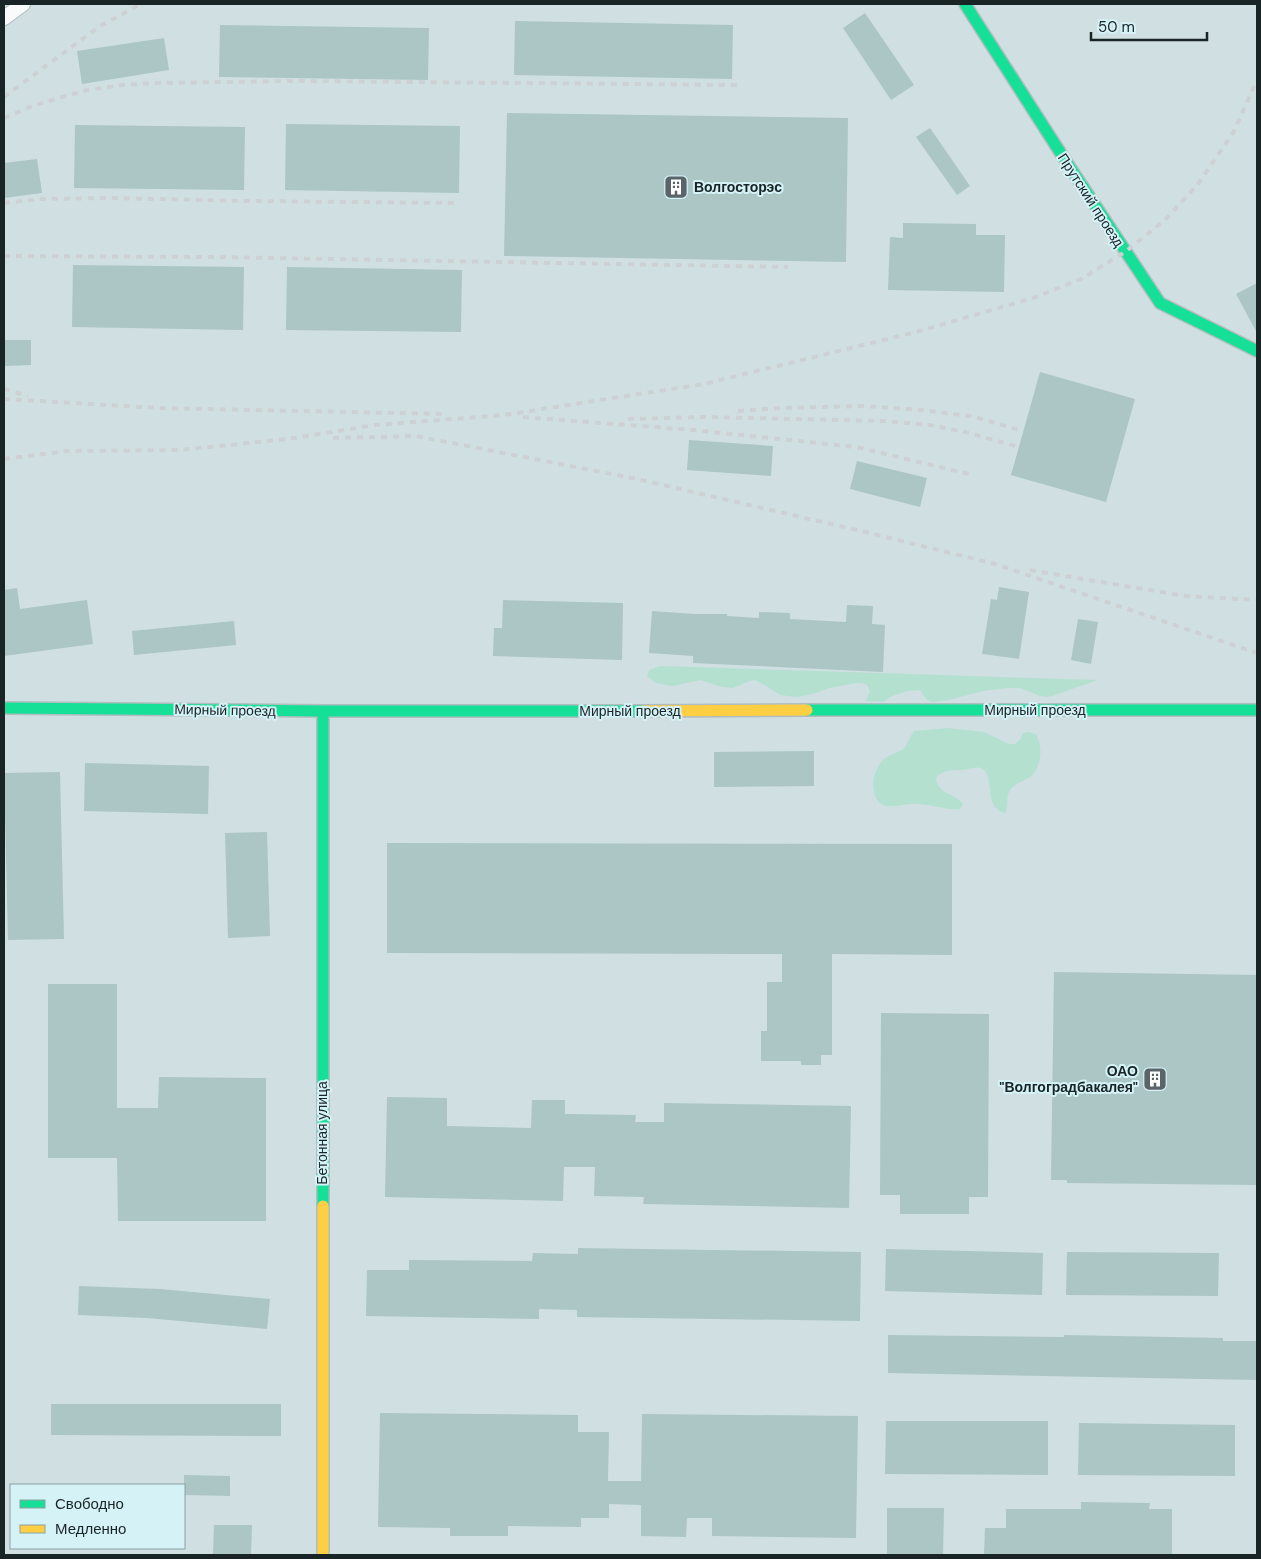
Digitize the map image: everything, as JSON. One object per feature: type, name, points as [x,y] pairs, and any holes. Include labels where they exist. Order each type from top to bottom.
[{"type":"street","points":[[4,18],[23,4]]},
{"type":"street","name":"Прутский проезд","points":[[965,4],[1083,188],[1160,303],[1257,351]]},
{"type":"street","name":"Мирный проезд","points":[[4,708],[323,711],[1257,710]]},
{"type":"street","name":"Бетонная улица","points":[[322,1555],[323,711]]},
{"type":"green space","points":[[660,666],[1098,680],[1046,697],[1020,688],[1008,688],[983,691],[949,700],[932,702],[927,700],[920,690],[908,691],[892,696],[883,702],[866,701],[870,691],[867,685],[862,683],[829,688],[797,697],[780,695],[755,680],[733,688],[722,687],[700,680],[673,686],[656,683],[647,676],[649,670]]},
{"type":"green space","points":[[948,728],[984,732],[1009,744],[1015,744],[1020,740],[1023,733],[1036,734],[1040,745],[1039,763],[1030,777],[1010,790],[1006,813],[994,806],[991,799],[988,777],[981,768],[947,771],[941,773],[936,778],[937,783],[943,790],[963,804],[960,809],[919,804],[886,806],[876,799],[873,781],[882,761],[904,748],[914,731]]},
{"type":"building","points":[[865,13],[914,85],[891,100],[843,28]]},
{"type":"building","points":[[515,21],[733,25],[732,79],[514,75]]},
{"type":"building","points":[[220,25],[429,28],[428,80],[219,77]]},
{"type":"building","points":[[164,38],[169,70],[82,84],[77,51]]},
{"type":"building","name":"Волгосторэс","points":[[507,113],[848,118],[846,262],[504,256]]},
{"type":"building","points":[[286,124],[460,126],[459,193],[285,190]]},
{"type":"building","points":[[75,125],[245,127],[244,190],[74,188]]},
{"type":"building","points":[[930,128],[970,186],[957,195],[916,137]]},
{"type":"building","points":[[37,159],[42,193],[4,198],[4,163]]},
{"type":"building","points":[[903,223],[976,224],[976,235],[1005,235],[1004,292],[888,290],[890,237],[903,238]]},
{"type":"building","points":[[73,265],[244,267],[243,330],[72,327]]},
{"type":"building","points":[[287,267],[462,270],[461,332],[286,330]]},
{"type":"building","points":[[1257,283],[1257,333],[1236,294]]},
{"type":"building","points":[[4,340],[31,340],[31,365],[4,366]]},
{"type":"building","points":[[1040,372],[1135,399],[1106,502],[1011,475]]},
{"type":"building","points":[[689,440],[773,446],[771,476],[687,470]]},
{"type":"building","points":[[857,461],[927,478],[920,507],[850,489]]},
{"type":"building","points":[[999,587],[1029,592],[1019,659],[982,654],[991,599],[997,600]]},
{"type":"building","points":[[17,588],[20,609],[87,600],[93,644],[4,656],[4,590]]},
{"type":"building","points":[[503,600],[623,603],[622,660],[493,656],[494,628],[502,628]]},
{"type":"building","points":[[847,605],[873,606],[872,624],[885,625],[883,672],[693,663],[693,656],[649,653],[652,611],[727,614],[727,616],[759,618],[759,612],[790,613],[790,619],[846,622]]},
{"type":"building","points":[[1078,619],[1098,622],[1091,664],[1071,660]]},
{"type":"building","points":[[234,621],[236,645],[134,655],[132,631]]},
{"type":"building","points":[[814,751],[814,786],[714,787],[714,752]]},
{"type":"building","points":[[85,763],[209,766],[208,814],[84,811]]},
{"type":"building","points":[[60,772],[64,939],[8,940],[4,773]]},
{"type":"building","points":[[267,832],[270,936],[228,938],[225,833]]},
{"type":"building","points":[[387,843],[952,844],[952,955],[832,954],[832,1055],[821,1055],[821,1065],[801,1065],[801,1061],[761,1061],[761,1031],[767,1031],[767,982],[782,982],[782,954],[387,953]]},
{"type":"building","name":"ОАО \"Волгоградбакалея\"","points":[[1054,972],[1257,975],[1257,1185],[1067,1183],[1067,1180],[1051,1180]]},
{"type":"building","points":[[48,984],[117,984],[117,1108],[158,1108],[159,1077],[266,1078],[266,1221],[118,1221],[117,1158],[48,1158]]},
{"type":"building","points":[[881,1013],[989,1014],[988,1197],[969,1197],[969,1214],[900,1214],[900,1195],[880,1195]]},
{"type":"building","points":[[387,1097],[447,1098],[447,1126],[531,1128],[532,1100],[565,1100],[565,1114],[636,1115],[635,1122],[664,1122],[664,1103],[851,1106],[849,1208],[643,1204],[644,1197],[594,1196],[595,1167],[564,1167],[563,1201],[385,1197]]},
{"type":"building","points":[[578,1248],[861,1252],[860,1321],[577,1317],[577,1310],[539,1309],[539,1319],[366,1316],[367,1270],[409,1270],[409,1260],[532,1261],[533,1253],[578,1254]]},
{"type":"building","points":[[886,1249],[1043,1253],[1042,1295],[885,1291]]},
{"type":"building","points":[[1067,1252],[1219,1253],[1218,1296],[1066,1295]]},
{"type":"building","points":[[79,1286],[160,1289],[270,1299],[267,1329],[147,1318],[78,1315]]},
{"type":"building","points":[[888,1335],[1064,1337],[1064,1335],[1223,1338],[1223,1341],[1257,1341],[1257,1380],[888,1373]]},
{"type":"building","points":[[51,1404],[281,1404],[281,1436],[51,1435]]},
{"type":"building","points":[[380,1413],[578,1415],[578,1432],[609,1432],[608,1481],[641,1481],[642,1414],[858,1416],[856,1538],[712,1536],[712,1518],[687,1518],[686,1537],[641,1536],[641,1505],[609,1504],[609,1518],[581,1518],[581,1527],[508,1526],[508,1536],[450,1536],[450,1528],[378,1527]]},
{"type":"building","points":[[886,1421],[1048,1421],[1048,1475],[885,1474]]},
{"type":"building","points":[[1079,1423],[1235,1425],[1235,1476],[1078,1475]]},
{"type":"building","points":[[184,1475],[230,1476],[230,1496],[185,1495]]},
{"type":"building","points":[[1081,1502],[1150,1503],[1149,1509],[1172,1509],[1172,1555],[984,1555],[985,1528],[1006,1528],[1006,1509],[1081,1509]]},
{"type":"building","points":[[887,1508],[944,1508],[943,1555],[887,1555]]},
{"type":"building","points":[[214,1525],[252,1525],[251,1555],[213,1555]]},
{"type":"railway","points":[[4,97],[100,26],[141,4]]},
{"type":"railway","points":[[4,459],[67,451],[180,450],[288,439],[375,425],[504,415],[704,384],[916,332],[1033,298],[1081,279],[1125,252],[1165,220],[1198,184],[1233,133],[1257,80]]},
{"type":"railway","points":[[4,118],[35,105],[87,90],[157,83],[294,81],[741,85]]},
{"type":"railway","points":[[4,203],[40,199],[110,198],[459,203]]},
{"type":"railway","points":[[4,256],[215,257],[788,267]]},
{"type":"railway","points":[[4,389],[28,396]]},
{"type":"railway","points":[[4,399],[159,408],[443,414]]},
{"type":"railway","points":[[738,411],[864,406],[971,416],[1023,431]]},
{"type":"railway","points":[[523,417],[693,430],[856,447],[973,475]]},
{"type":"railway","points":[[628,419],[704,417],[885,421],[929,425],[965,432],[1019,447]]},
{"type":"railway","points":[[333,438],[416,436],[637,479],[874,534],[995,564],[1257,653]]},
{"type":"railway","points":[[1030,570],[1185,596],[1257,600]]},
{"type":"traffic: fast","points":[[965,4],[1160,303],[1257,351]]},
{"type":"traffic: fast","points":[[4,708],[323,711],[643,711]]},
{"type":"traffic: fast","points":[[807,710],[1257,710]]},
{"type":"traffic: fast","points":[[323,711],[323,1206]]},
{"type":"traffic: slow","points":[[643,711],[807,710]]},
{"type":"traffic: slow","points":[[323,1206],[323,1555]]},
{"type":"place","name":"Волгосторэс","points":[[676,187]]},
{"type":"place","name":"ОАО \"Волгоградбакалея\"","points":[[1155,1079]]}]
